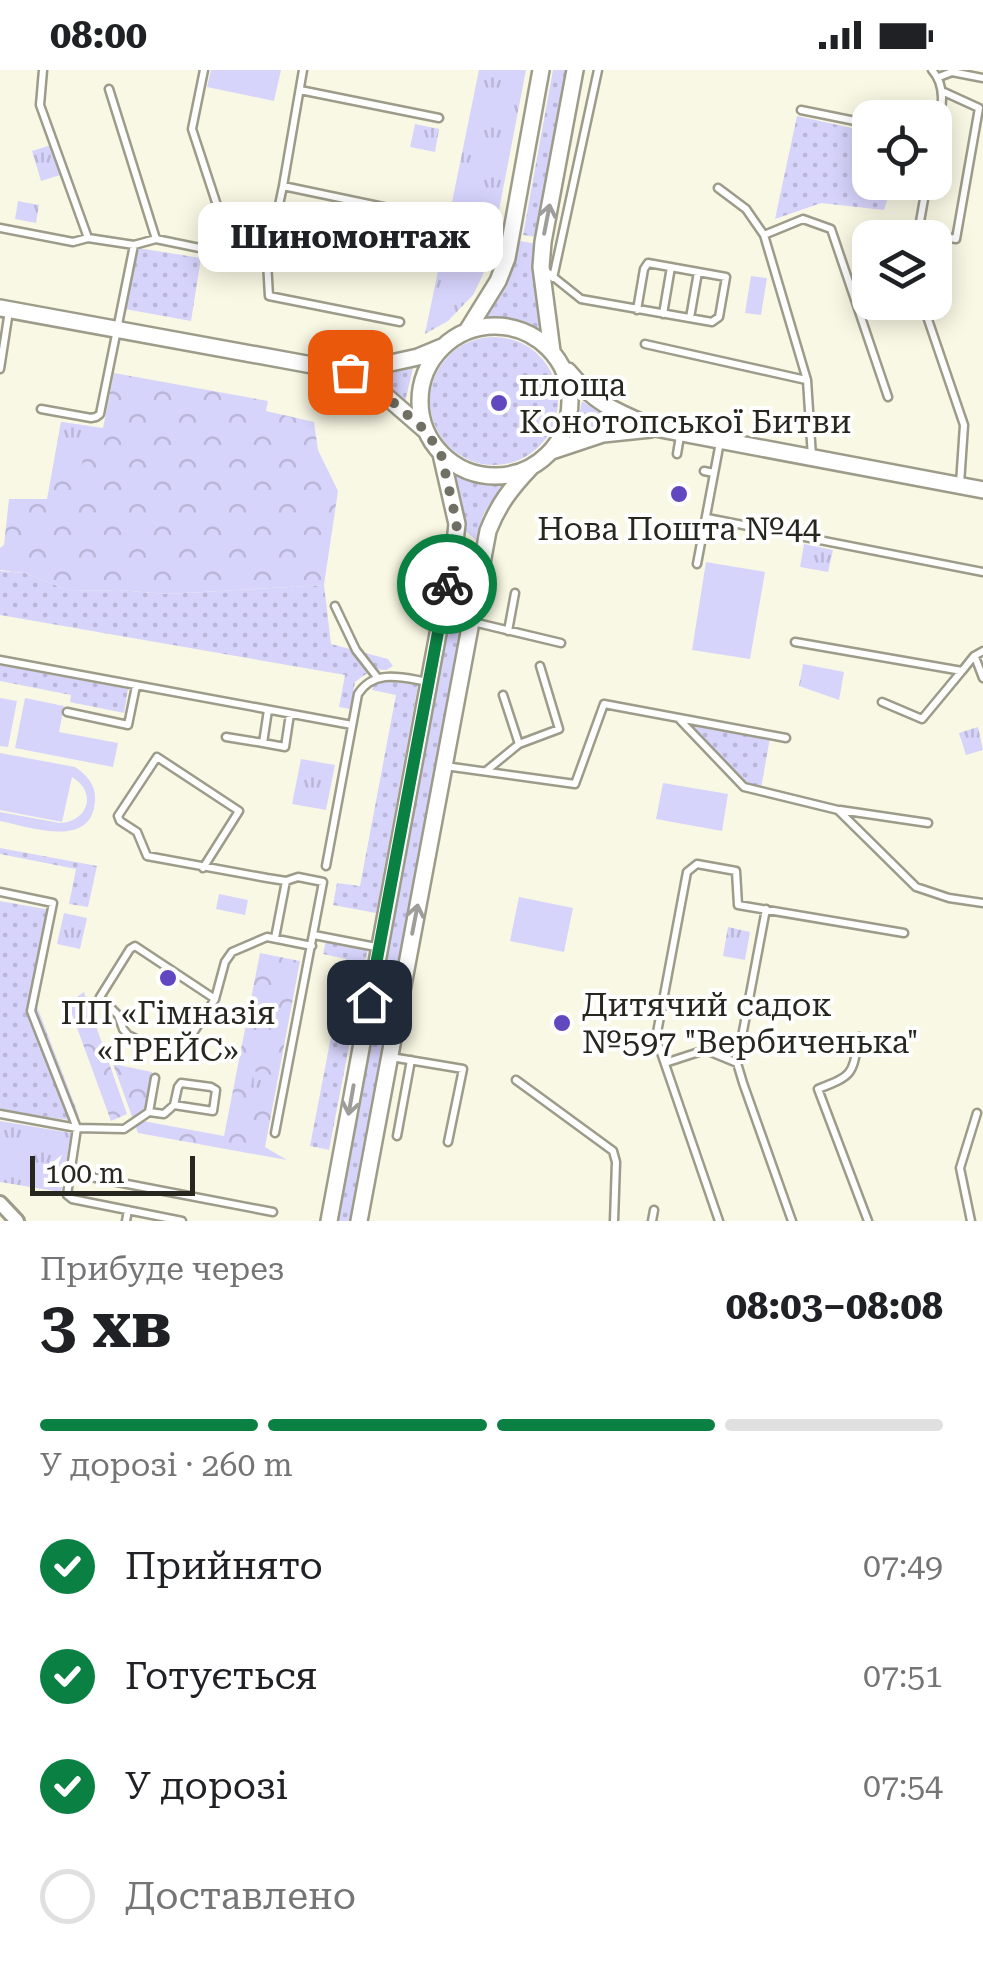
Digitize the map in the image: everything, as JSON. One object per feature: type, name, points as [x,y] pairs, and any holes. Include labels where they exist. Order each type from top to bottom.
[{"type":"street","points":[[467,331],[507,258],[541,70]]},
{"type":"street","points":[[360,1221],[488,531],[508,491],[551,452],[567,423],[570,399],[566,374],[555,356],[543,242],[575,70]]},
{"type":"street","points":[[4,309],[350,372],[380,391],[425,430],[441,454],[460,468],[484,476],[508,476],[530,468]]},
{"type":"street","points":[[350,372],[418,357],[467,331],[489,326],[511,328],[532,335],[582,389],[606,407],[655,428],[983,490]]},
{"type":"street","points":[[425,430],[420,408],[422,386],[429,365],[443,347]]},
{"type":"street","points":[[551,452],[603,434],[655,428]]},
{"type":"street","points":[[329,1221],[457,524],[441,454]]},
{"type":"street","points":[[0,1204],[16,1221]]},
{"type":"lane","points":[[42,70],[40,105],[88,238]]},
{"type":"lane","points":[[204,70],[192,129],[234,255]]},
{"type":"lane","points":[[303,70],[267,262],[269,296],[400,322]]},
{"type":"lane","points":[[598,70],[547,273],[580,298],[637,310],[712,322],[717,320],[726,277],[652,263],[646,266],[637,310]]},
{"type":"lane","points":[[932,70],[944,92],[942,100]]},
{"type":"lane","points":[[939,78],[952,72],[983,78]]},
{"type":"lane","points":[[108,89],[156,239]]},
{"type":"lane","points":[[300,90],[439,118]]},
{"type":"lane","points":[[924,200],[918,233],[956,239],[978,108],[944,92]]},
{"type":"lane","points":[[801,110],[852,120]]},
{"type":"lane","points":[[283,186],[450,221]]},
{"type":"lane","points":[[718,188],[746,208],[764,235],[807,380],[812,458]]},
{"type":"lane","points":[[764,235],[803,219],[831,229],[888,397]]},
{"type":"lane","points":[[0,228],[73,242],[88,238],[134,246],[156,239],[267,262]]},
{"type":"lane","points":[[40,409],[96,417],[134,246]]},
{"type":"lane","points":[[663,314],[671,267]]},
{"type":"lane","points":[[690,318],[698,272]]},
{"type":"lane","points":[[0,369],[4,309]]},
{"type":"lane","points":[[928,320],[964,426],[960,486]]},
{"type":"lane","points":[[645,344],[807,380]]},
{"type":"lane","points":[[676,454],[680,433]]},
{"type":"lane","points":[[697,564],[720,440]]},
{"type":"lane","points":[[704,471],[714,473]]},
{"type":"lane","points":[[707,518],[983,572]]},
{"type":"lane","points":[[508,631],[515,593]]},
{"type":"lane","points":[[335,606],[356,650],[377,677]]},
{"type":"lane","points":[[471,622],[561,643]]},
{"type":"lane","points":[[795,642],[962,671]]},
{"type":"lane","points":[[882,702],[922,719],[974,656],[983,651]]},
{"type":"lane","points":[[974,656],[983,678]]},
{"type":"lane","points":[[0,660],[352,725]]},
{"type":"lane","points":[[485,772],[519,744],[560,729],[540,666]]},
{"type":"lane","points":[[326,866],[358,694],[377,677],[429,682]]},
{"type":"lane","points":[[66,712],[128,725],[136,686]]},
{"type":"lane","points":[[504,695],[519,744]]},
{"type":"lane","points":[[444,766],[575,784],[604,704],[786,738]]},
{"type":"lane","points":[[262,743],[268,710]]},
{"type":"lane","points":[[226,738],[285,747],[290,714]]},
{"type":"lane","points":[[678,718],[744,787],[838,810],[928,824]]},
{"type":"lane","points":[[203,868],[239,812],[156,756],[119,812],[120,821],[138,832],[147,856],[203,868],[286,881],[298,878],[323,882],[275,1133]]},
{"type":"lane","points":[[838,810],[916,886],[948,898],[983,903]]},
{"type":"lane","points":[[719,1221],[656,1038],[687,872],[698,864],[736,871],[738,904],[904,933]]},
{"type":"lane","points":[[276,938],[286,881]]},
{"type":"lane","points":[[0,892],[53,903],[31,1011],[77,1128],[66,1192],[72,1199],[182,1221]]},
{"type":"lane","points":[[766,909],[738,1062],[792,1221]]},
{"type":"lane","points":[[314,935],[380,948]]},
{"type":"lane","points":[[215,999],[135,946],[100,997],[118,1015],[128,1034],[138,1040],[160,1042],[177,1052],[215,999],[228,955],[264,938],[312,946]]},
{"type":"lane","points":[[859,1037],[853,1069],[845,1078],[818,1088],[868,1221]]},
{"type":"lane","points":[[665,1063],[702,1050],[738,1062]]},
{"type":"lane","points":[[390,1057],[463,1069],[448,1142]]},
{"type":"lane","points":[[397,1136],[411,1060]]},
{"type":"lane","points":[[148,1112],[155,1078]]},
{"type":"lane","points":[[516,1080],[613,1151],[614,1221]]},
{"type":"lane","points":[[0,1114],[77,1128],[124,1128],[148,1112],[164,1114],[174,1105],[181,1083],[216,1090],[214,1111],[174,1105]]},
{"type":"lane","points":[[971,1221],[960,1168],[977,1113]]},
{"type":"lane","points":[[70,1173],[273,1212]]},
{"type":"lane","points":[[126,1221],[128,1210]]},
{"type":"lane","points":[[652,1221],[654,1210]]},
{"type":"green space","points":[[211,70],[281,70],[274,101],[207,87]]},
{"type":"green space","points":[[479,70],[526,70],[489,262],[473,295],[448,321],[425,334]]},
{"type":"green space","points":[[553,70],[568,70],[537,237],[523,235]]},
{"type":"green space","points":[[797,116],[852,128],[852,200],[887,200],[884,210],[821,203],[775,219]]},
{"type":"green space","points":[[415,124],[439,129],[435,152],[410,147]]},
{"type":"green space","points":[[51,145],[60,175],[41,181],[32,151]]},
{"type":"green space","points":[[18,201],[39,205],[36,223],[15,219]]},
{"type":"green space","points":[[407,231],[438,236],[433,264],[402,259]]},
{"type":"green space","points":[[520,241],[537,244],[534,289],[544,334],[522,321],[486,318],[507,286]]},
{"type":"green space","points":[[138,248],[201,258],[191,321],[125,309]]},
{"type":"green space","points":[[751,276],[767,278],[761,315],[745,313]]},
{"type":"green space","points":[[494,337],[519,342],[539,356],[553,376],[558,401],[553,426],[539,446],[519,460],[494,465],[469,460],[449,446],[435,426],[430,401],[435,376],[449,356],[469,342]]},
{"type":"green space","points":[[413,368],[405,402],[364,375],[392,373]]},
{"type":"green space","points":[[114,373],[268,401],[266,411],[314,422],[318,450],[338,491],[324,585],[167,594],[70,591],[25,573],[0,570],[9,499],[47,499],[61,422],[103,428]]},
{"type":"green space","points":[[582,401],[617,424],[575,435]]},
{"type":"green space","points":[[61,422],[89,426],[81,469],[54,464]]},
{"type":"green space","points":[[452,473],[468,481],[501,486],[483,515],[476,540],[462,528],[460,499]]},
{"type":"green space","points":[[461,534],[475,545],[445,766],[359,1221],[329,1221]]},
{"type":"green space","points":[[804,544],[833,550],[828,572],[800,567]]},
{"type":"green space","points":[[706,562],[765,572],[750,659],[692,650]]},
{"type":"green space","points":[[0,571],[25,573],[70,591],[167,594],[324,585],[331,644],[388,659],[393,666],[373,669],[355,682],[350,709],[339,707],[345,675],[0,615]]},
{"type":"green space","points":[[803,664],[844,672],[839,700],[799,686]]},
{"type":"green space","points":[[0,665],[128,689],[124,713],[70,702],[71,695],[0,681]]},
{"type":"green space","points":[[375,682],[418,685],[376,913],[333,905],[337,883],[360,886],[396,695],[372,690]]},
{"type":"green space","points":[[0,698],[17,701],[8,747],[0,746]]},
{"type":"green space","points":[[25,698],[64,706],[59,732],[118,743],[113,767],[15,748]]},
{"type":"green space","points":[[692,724],[770,738],[761,788],[740,783]]},
{"type":"green space","points":[[978,727],[983,750],[966,755],[959,733]]},
{"type":"green space","points":[[0,753],[75,767],[94,790],[92,816],[84,825],[58,832],[0,821],[0,812],[60,823],[70,821],[83,812],[87,798],[80,783],[72,777],[62,822],[0,810]]},
{"type":"green space","points":[[301,759],[335,765],[326,810],[292,804]]},
{"type":"green space","points":[[663,783],[728,794],[722,831],[656,819]]},
{"type":"green space","points":[[0,848],[97,866],[88,907],[69,904],[76,869],[0,854]]},
{"type":"green space","points":[[219,894],[248,900],[245,915],[216,909]]},
{"type":"green space","points":[[519,897],[573,908],[564,952],[510,941]]},
{"type":"green space","points":[[0,901],[56,911],[36,1004],[79,1116],[69,1120],[0,1110]]},
{"type":"green space","points":[[64,913],[87,918],[80,949],[57,944]]},
{"type":"green space","points":[[728,927],[750,932],[745,960],[723,956]]},
{"type":"green space","points":[[326,940],[368,948],[329,1150],[310,1146],[346,959],[323,954]]},
{"type":"green space","points":[[260,953],[300,961],[265,1147],[287,1160],[138,1133],[113,1064],[152,1072],[143,1121],[224,1136]]},
{"type":"green space","points":[[84,992],[127,1114],[111,1121],[68,1003]]},
{"type":"green space","points":[[254,1071],[272,1075],[267,1099],[249,1096]]},
{"type":"green space","points":[[0,1121],[71,1133],[61,1192],[0,1182]]},
{"type":"way so far","points":[[350,372],[380,391],[425,430],[441,454],[457,524],[447,584]]},
{"type":"place","name":"Шиномонтаж","points":[[350,372]]},
{"type":"place","name":"площа Конотопської Битви","points":[[499,403]]},
{"type":"place","name":"Нова Пошта №44","points":[[679,494]]},
{"type":"place","name":"ПП «Гімназія «ГРЕЙС»","points":[[168,978]]},
{"type":"place","name":"Дитячий садок №597 \"Вербиченька\"","points":[[562,1023]]},
{"type":"route","points":[[369,1002],[447,584]]}]
